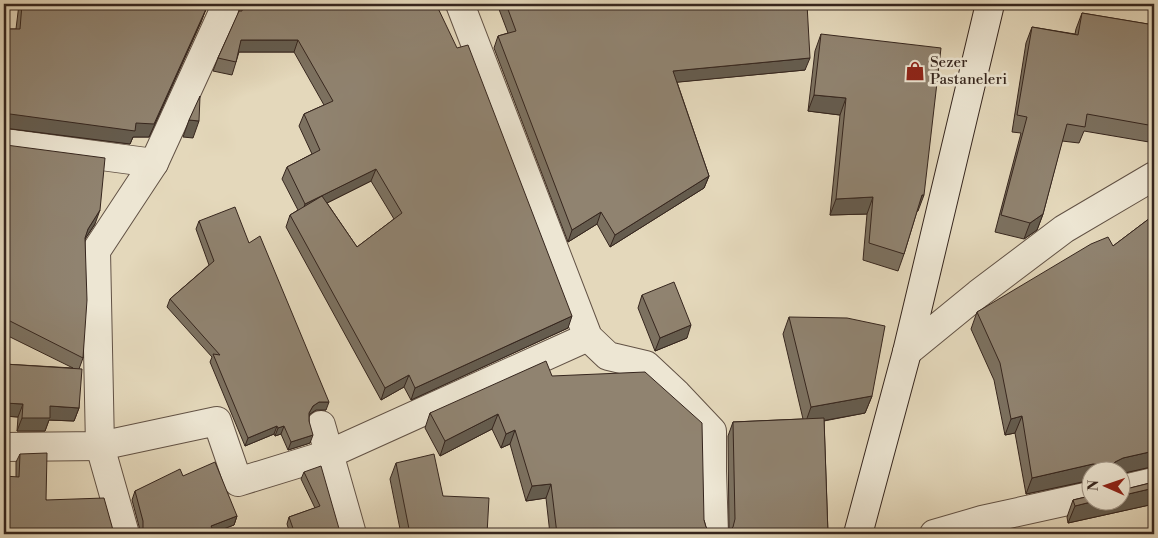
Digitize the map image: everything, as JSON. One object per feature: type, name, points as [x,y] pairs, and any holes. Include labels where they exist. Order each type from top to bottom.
[{"type":"street","points":[[125,534],[100,446],[96,251],[154,163],[226,4]]},
{"type":"street","points":[[460,4],[588,337],[608,356],[646,365],[712,431],[714,534]]},
{"type":"street","points":[[858,534],[907,352],[989,4]]},
{"type":"street","points":[[4,143],[154,163]]},
{"type":"street","points":[[907,352],[978,294],[1064,229],[1154,176]]},
{"type":"street","points":[[4,447],[100,446],[217,422],[238,482],[329,454],[588,337]]},
{"type":"street","points":[[321,425],[352,534]]},
{"type":"street","points":[[1130,488],[1154,482]]},
{"type":"street","points":[[934,534],[983,527],[1080,499]]},
{"type":"building","points":[[22,4],[160,4],[160,7],[206,9],[154,124],[136,123],[135,131],[10,114],[4,115],[4,29],[20,29]]},
{"type":"building","points":[[243,4],[436,4],[457,48],[468,45],[572,316],[415,388],[409,375],[385,388],[290,215],[322,196],[357,247],[402,213],[376,169],[305,204],[287,167],[320,150],[304,114],[333,101],[298,40],[241,40],[236,62],[218,58],[239,11],[242,11]]},
{"type":"building","points":[[506,4],[807,4],[810,58],[673,71],[709,176],[615,235],[601,212],[572,230],[498,36],[516,31]]},
{"type":"building","points":[[1082,13],[1154,25],[1154,126],[1087,114],[1085,127],[1067,124],[1043,214],[1030,223],[1001,215],[1027,117],[1017,115],[1032,27],[1078,35]]},
{"type":"building","points":[[821,34],[941,48],[924,195],[922,195],[904,254],[869,243],[873,197],[836,199],[846,98],[814,95]]},
{"type":"building","points":[[200,96],[199,121],[189,120]]},
{"type":"building","points":[[4,144],[105,158],[100,210],[88,229],[85,238],[87,300],[83,358],[4,317]]},
{"type":"building","points":[[235,207],[249,243],[260,236],[329,402],[319,402],[313,406],[309,413],[313,435],[291,442],[284,426],[278,428],[277,426],[248,438],[213,354],[220,355],[170,299],[214,261],[199,221]]},
{"type":"building","points":[[1154,215],[1154,451],[1119,460],[1080,460],[1080,467],[1032,478],[1022,416],[1011,419],[1000,363],[977,312],[1091,244],[1108,237],[1113,246]]},
{"type":"building","points":[[674,282],[691,325],[660,338],[642,295]]},
{"type":"building","points":[[789,317],[847,318],[885,326],[872,396],[811,407]]},
{"type":"building","points":[[546,361],[552,376],[645,372],[702,423],[704,520],[706,527],[712,533],[717,534],[557,534],[551,484],[532,486],[515,430],[506,434],[498,414],[445,441],[430,413]]},
{"type":"building","points":[[4,364],[82,369],[79,408],[50,406],[50,418],[22,418],[23,404],[4,403]]},
{"type":"building","points":[[824,418],[828,534],[723,534],[733,527],[735,519],[733,422]]},
{"type":"building","points":[[47,453],[46,500],[104,498],[113,530],[116,534],[4,534],[4,476],[19,477],[20,454]]},
{"type":"building","points":[[434,454],[443,496],[489,498],[487,534],[410,534],[396,463]]},
{"type":"building","points":[[215,462],[237,516],[211,526],[215,534],[140,534],[143,529],[143,521],[135,491],[180,469],[183,476]]},
{"type":"building","points":[[321,466],[341,534],[295,534],[289,517],[320,506],[304,472]]},
{"type":"building","points":[[1154,482],[1154,488],[1130,494],[1130,488]]},
{"type":"building","points":[[1080,498],[1080,505],[1075,506],[1073,500]]},
{"type":"place","name":"Sezer Pastaneleri","points":[[915,71]]}]
